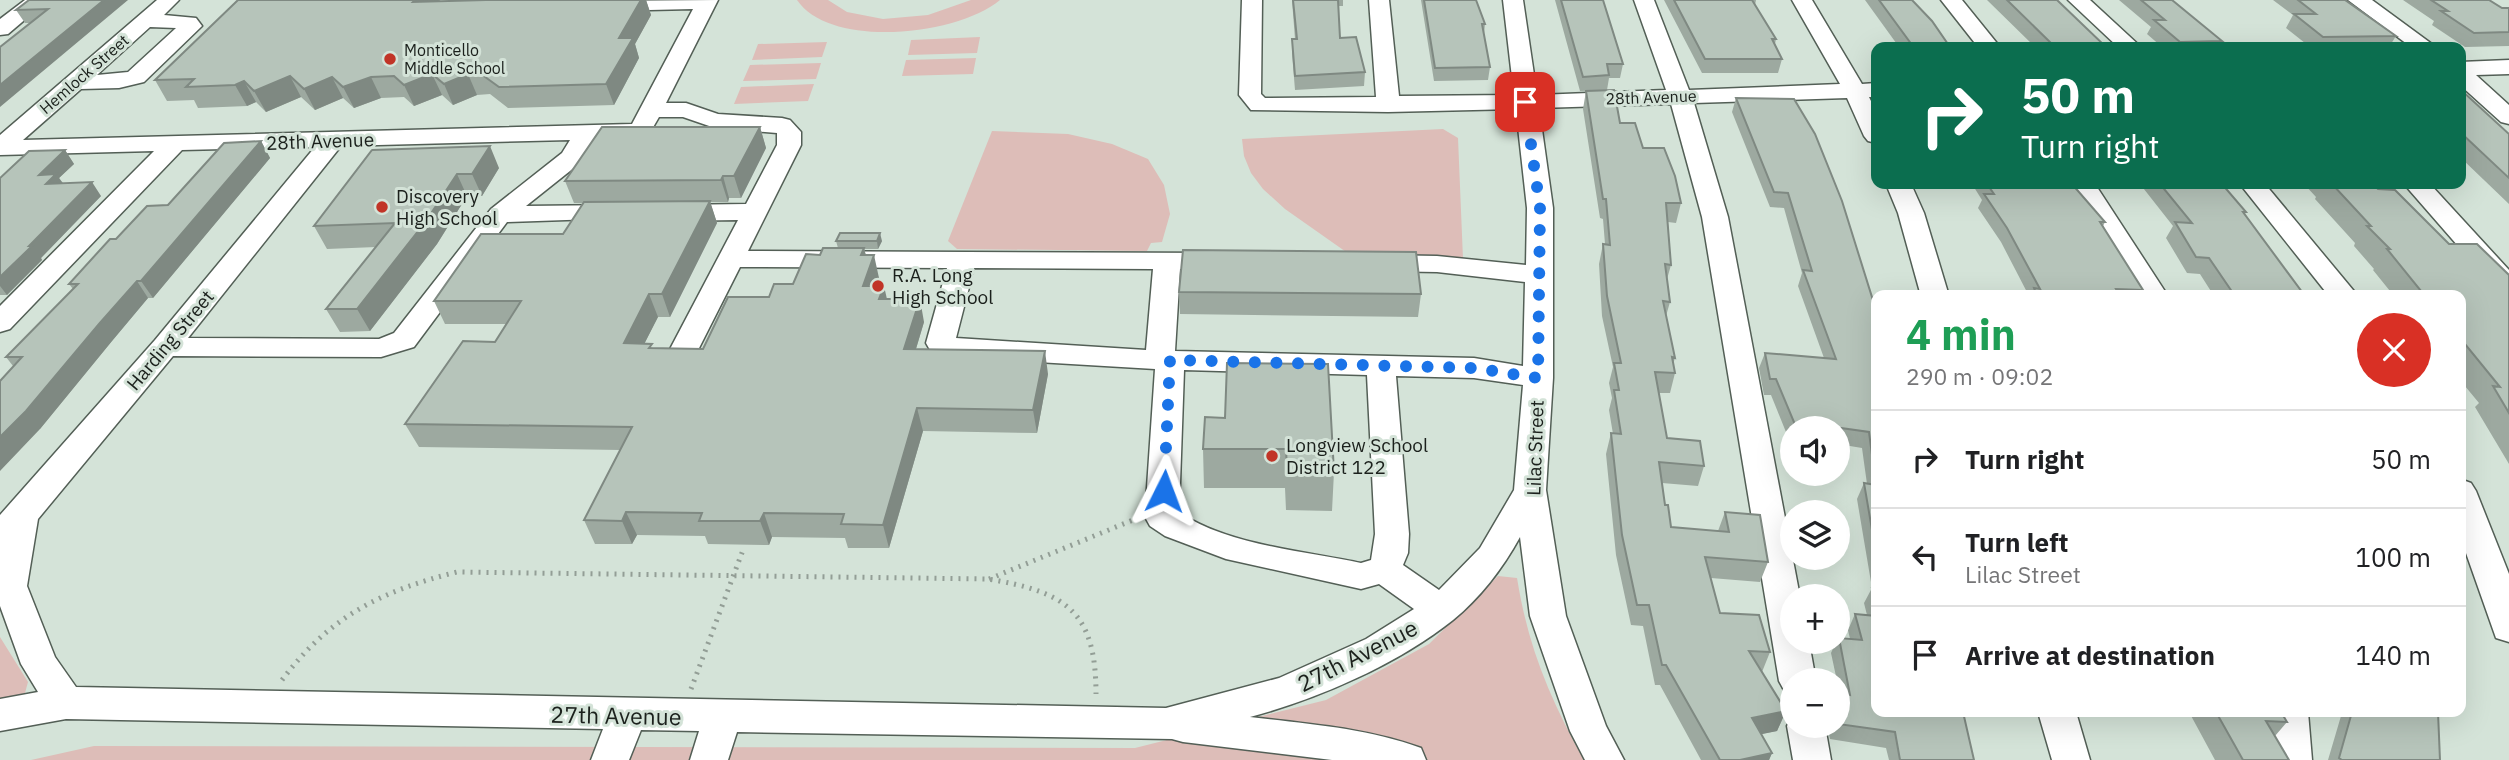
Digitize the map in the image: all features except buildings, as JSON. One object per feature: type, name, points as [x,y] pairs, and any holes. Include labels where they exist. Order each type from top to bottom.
[{"type":"street","points":[[0,29],[38,0]]},
{"type":"street","name":"Hemlock Street","points":[[0,148],[169,0]]},
{"type":"street","name":"28th Avenue","points":[[1252,0],[1250,95],[1259,105],[1525,102],[1866,90]]},
{"type":"street","points":[[1378,0],[1388,105]]},
{"type":"street","name":"Lilac Street","points":[[1513,0],[1540,208],[1538,378],[1530,490],[1548,616],[1589,731],[1605,760]]},
{"type":"street","points":[[1644,0],[1680,96],[1715,217],[1796,668]]},
{"type":"street","points":[[1802,0],[1866,90],[1871,113]]},
{"type":"street","points":[[1951,0],[1985,42]]},
{"type":"street","points":[[2078,0],[2124,42]]},
{"type":"street","points":[[2358,0],[2418,42]]},
{"type":"street","points":[[587,5],[707,1],[645,120]]},
{"type":"street","points":[[75,82],[119,81],[136,77],[191,26],[189,22],[181,21],[144,22]]},
{"type":"street","points":[[2466,71],[2509,67]]},
{"type":"street","points":[[2466,77],[2509,117]]},
{"type":"street","name":"28th Avenue","points":[[0,148],[587,132],[686,110],[715,121],[782,125],[789,132],[789,145],[753,212]]},
{"type":"street","points":[[165,347],[381,348],[397,344],[413,331],[500,214],[571,158],[587,132]]},
{"type":"street","name":"Harding Street","points":[[11,524],[165,347],[333,141]]},
{"type":"street","points":[[0,323],[175,144]]},
{"type":"street","points":[[1900,189],[1911,213],[1933,290]]},
{"type":"street","points":[[2086,189],[2150,290]]},
{"type":"street","points":[[2256,189],[2339,290]]},
{"type":"street","points":[[2421,189],[2509,287]]},
{"type":"street","points":[[500,214],[753,212],[684,351]]},
{"type":"street","points":[[731,259],[1248,262]]},
{"type":"street","points":[[962,261],[940,343],[955,348],[1015,350],[1058,356],[1381,368],[1474,368],[1538,378]]},
{"type":"street","points":[[1167,261],[1162,517],[1169,524],[1207,541],[1361,576],[1384,569],[1391,553],[1392,534],[1381,368]]},
{"type":"street","points":[[1356,263],[1437,264],[1539,275]]},
{"type":"street","name":"27th Avenue","points":[[1166,724],[1286,692],[1379,649],[1441,610],[1492,557],[1530,490]]},
{"type":"street","points":[[2466,507],[2507,613],[2509,628]]},
{"type":"street","points":[[11,524],[10,586],[39,664],[66,703]]},
{"type":"street","points":[[1384,569],[1441,610]]},
{"type":"street","name":"27th Avenue","points":[[0,715],[66,703],[1166,724],[1338,744],[1407,760]]},
{"type":"street","points":[[610,760],[628,715]]},
{"type":"street","points":[[709,760],[723,716]]},
{"type":"street","points":[[2058,717],[2071,760]]},
{"type":"street","points":[[2289,717],[2293,760]]},
{"type":"street","points":[[1808,738],[1812,760]]},
{"type":"path","points":[[989,579],[1126,521],[1162,517]]},
{"type":"path","points":[[681,716],[743,550]]},
{"type":"path","points":[[263,707],[290,667],[323,632],[365,603],[411,582],[457,572],[989,579],[1021,583],[1051,594],[1075,612],[1091,636],[1098,663],[1094,723]]},
{"type":"shaded area","points":[[797,0],[828,0],[847,12],[883,19],[928,15],[971,0],[1000,0],[981,12],[956,22],[927,29],[896,32],[865,31],[837,26],[814,16]]},
{"type":"shaded area","points":[[980,37],[977,53],[908,55],[911,40]]},
{"type":"shaded area","points":[[827,42],[822,57],[752,60],[758,44]]},
{"type":"shaded area","points":[[976,58],[973,74],[902,76],[906,60]]},
{"type":"shaded area","points":[[821,63],[816,79],[743,81],[750,65]]},
{"type":"shaded area","points":[[814,84],[808,101],[734,104],[741,87]]},
{"type":"shaded area","points":[[1443,129],[1458,138],[1463,259],[1349,254],[1285,209],[1263,189],[1251,173],[1244,156],[1242,139]]},
{"type":"shaded area","points":[[992,131],[1068,134],[1112,144],[1148,159],[1164,185],[1170,214],[1162,242],[1151,243],[1147,251],[957,249],[948,241]]},
{"type":"shaded area","points":[[1498,576],[1517,578],[1527,627],[1542,672],[1584,760],[31,760],[94,746],[1135,748],[1326,700],[1429,644]]},
{"type":"shaded area","points":[[0,637],[28,682],[25,693],[0,702]]},
{"type":"place","name":"Monticello Middle School","points":[[390,59]]},
{"type":"place","name":"Discovery High School","points":[[382,207]]},
{"type":"place","name":"R.A. Long High School","points":[[878,286]]},
{"type":"place","name":"Longview School District 122","points":[[1272,456]]},
{"type":"route","points":[[1164,491],[1170,360],[1381,368],[1474,368],[1538,378],[1540,208],[1525,102]]}]
